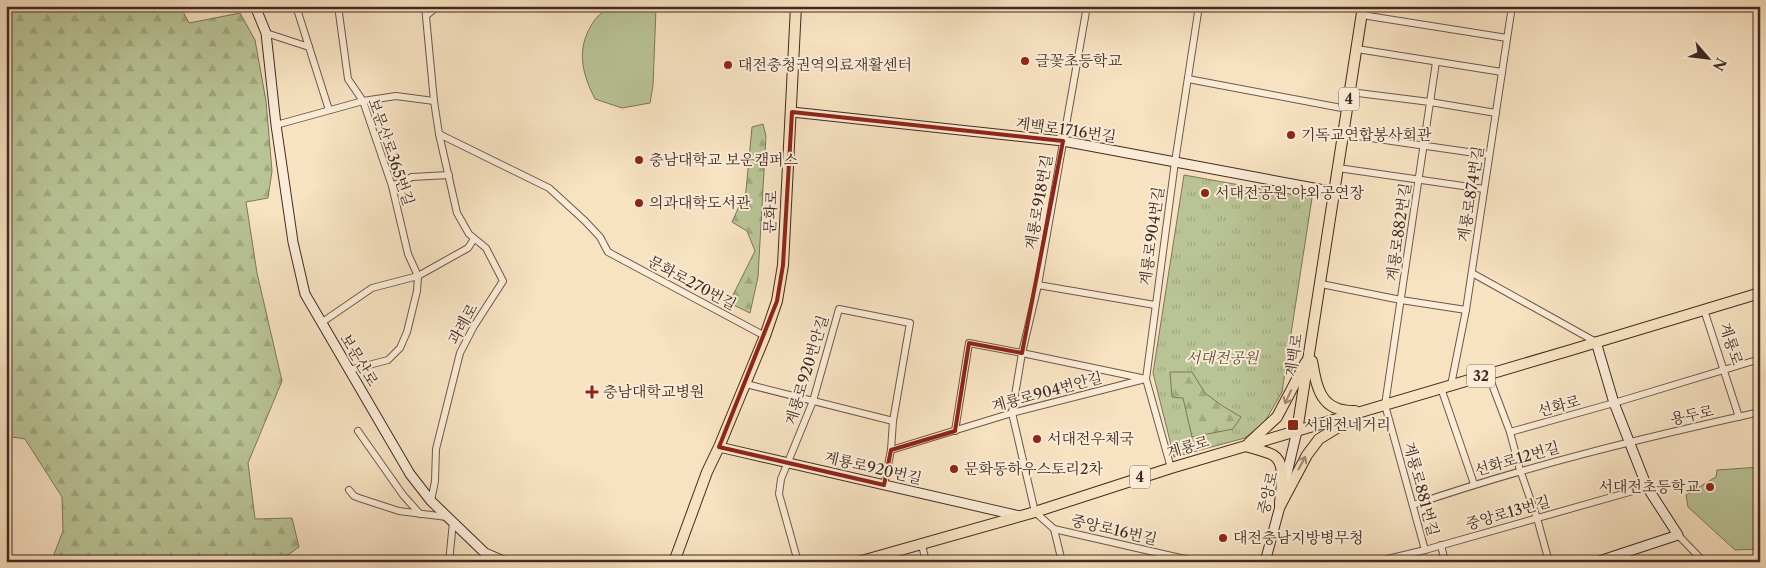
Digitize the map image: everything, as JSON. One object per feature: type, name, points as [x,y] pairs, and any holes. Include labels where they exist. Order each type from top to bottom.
[{"type":"main road","name":"보문산로","points":[[255,6],[266,33],[276,125],[295,251],[305,294],[320,323],[410,474],[431,501],[485,553],[506,562]]},
{"type":"main road","name":"문화로","points":[[674,562],[707,472],[720,447],[765,336],[776,301],[783,265],[796,6]]},
{"type":"main road","name":"계백로","points":[[1297,431],[1362,11]]},
{"type":"main road","name":"계백로1716번길","points":[[792,112],[1062,141],[1335,192]]},
{"type":"main road","name":"계룡로","points":[[858,562],[1035,512],[1171,468],[1760,293]]},
{"type":"main road","points":[[1596,342],[1614,403],[1647,487],[1678,535],[1596,562]]},
{"type":"main road","points":[[1310,354],[1322,398],[1334,408],[1366,411]]},
{"type":"main road","points":[[1246,446],[1277,417],[1310,354]]},
{"type":"main road","points":[[1280,506],[1307,455],[1319,439],[1366,411]]},
{"type":"main road","name":"중앙로","points":[[1265,562],[1297,431]]},
{"type":"main road","points":[[1246,446],[1273,455],[1278,460],[1281,467],[1280,506]]},
{"type":"main road","name":"계룡로920번길","points":[[720,447],[1020,516]]},
{"type":"street","points":[[296,6],[329,110]]},
{"type":"street","name":"보문산로365번길","points":[[338,6],[348,79],[363,100],[392,186],[408,254],[418,276]]},
{"type":"street","name":"과례로","points":[[426,6],[434,101],[439,134],[458,212],[469,234],[486,248],[503,281],[474,326],[460,353],[436,449],[435,481],[431,501]]},
{"type":"street","points":[[427,15],[438,6]]},
{"type":"street","name":"계룡로918번길","points":[[1035,512],[1012,413],[1022,353],[1038,285],[1087,6]]},
{"type":"street","name":"계룡로904번길","points":[[1171,468],[1146,379],[1175,162],[1199,6]]},
{"type":"street","name":"계룡로874번길","points":[[1446,386],[1466,310],[1512,6]]},
{"type":"street","name":"계백로","points":[[1362,11],[1507,38]]},
{"type":"street","points":[[266,33],[309,47]]},
{"type":"street","points":[[1357,49],[1502,72]]},
{"type":"street","name":"계룡로882번길","points":[[1385,405],[1436,62]]},
{"type":"street","points":[[1188,79],[1347,109]]},
{"type":"street","points":[[1350,92],[1496,113]]},
{"type":"street","points":[[276,125],[363,100],[396,96],[434,101]]},
{"type":"street","name":"문화로270번길","points":[[439,134],[549,188],[600,237],[608,252],[765,336]]},
{"type":"street","points":[[1344,134],[1489,155]]},
{"type":"street","points":[[1338,168],[1484,189]]},
{"type":"street","points":[[392,186],[412,177],[449,175]]},
{"type":"street","points":[[320,323],[372,288],[418,276],[468,248],[474,239]]},
{"type":"street","points":[[1472,273],[1596,342]]},
{"type":"street","points":[[349,370],[388,360],[400,348],[407,332],[417,291],[418,276]]},
{"type":"street","points":[[1321,284],[1466,310]]},
{"type":"street","points":[[1038,285],[1155,305]]},
{"type":"street","name":"계룡로920번안길","points":[[798,562],[779,494],[782,480],[813,401],[839,309],[910,323],[884,485]]},
{"type":"street","name":"계룡로","points":[[1704,310],[1739,417]]},
{"type":"street","points":[[955,431],[968,344],[1022,353],[1146,379]]},
{"type":"street","name":"선화로","points":[[1510,432],[1760,359]]},
{"type":"street","points":[[1488,374],[1510,432],[1549,562]]},
{"type":"street","name":"계룡로904번안길","points":[[891,450],[1012,413],[1146,379]]},
{"type":"street","points":[[746,384],[893,421]]},
{"type":"street","points":[[1446,386],[1474,484]]},
{"type":"street","name":"계룡로881번길","points":[[1385,405],[1425,550]]},
{"type":"street","name":"용두로","points":[[1629,441],[1760,412]]},
{"type":"street","points":[[358,431],[403,495],[420,514]]},
{"type":"street","name":"선화로12번길","points":[[1413,505],[1520,470],[1629,441]]},
{"type":"street","name":"중앙로13번길","points":[[1380,561],[1647,487]]},
{"type":"street","points":[[349,490],[354,496],[399,511],[450,519],[449,562]]},
{"type":"street","points":[[1035,512],[1054,529],[1062,562]]},
{"type":"street","name":"중앙로16번길","points":[[1054,529],[1198,562]]},
{"type":"street","points":[[1678,535],[1704,562]]},
{"type":"street","points":[[922,545],[926,562]]},
{"type":"street","points":[[1441,545],[1445,562]]},
{"type":"highlighted area","points":[[792,112],[1063,141],[1022,353],[969,343],[955,431],[891,450],[884,485],[719,447],[777,301],[783,265]]},
{"type":"green space","points":[[6,6],[180,6],[189,23],[240,13],[255,40],[266,101],[272,171],[268,198],[246,202],[257,273],[282,381],[248,463],[255,519],[292,518],[299,547],[278,562],[51,562],[63,531],[62,497],[25,439],[6,436]]},
{"type":"green space","points":[[608,6],[656,8],[653,85],[650,103],[622,108],[595,99],[590,89],[584,71],[582,52],[587,34],[594,21]]},
{"type":"green space","points":[[763,124],[766,136],[758,277],[750,313],[729,303],[755,251],[747,231],[732,222],[746,191],[752,127]]},
{"type":"green space","name":"서대전공원","points":[[1184,175],[1312,198],[1282,392],[1264,423],[1245,438],[1174,457],[1153,373]]},
{"type":"green space","points":[[1170,372],[1192,372],[1205,393],[1241,417],[1233,429],[1192,437],[1183,398],[1172,397]]},
{"type":"green space","points":[[1760,467],[1760,549],[1735,550],[1688,507],[1686,495],[1716,477],[1717,470]]},
{"type":"place","name":"글꽃초등학교","points":[[1025,61]]},
{"type":"place","name":"대전충청권역의료재활센터","points":[[728,65]]},
{"type":"place","name":"기독교연합봉사회관","points":[[1291,135]]},
{"type":"place","name":"충남대학교 보운캠퍼스","points":[[639,160]]},
{"type":"place","name":"서대전공원 야외공연장","points":[[1205,193]]},
{"type":"place","name":"의과대학도서관","points":[[639,203]]},
{"type":"place","name":"충남대학교병원","points":[[592,392]]},
{"type":"place","name":"서대전네거리","points":[[1293,425]]},
{"type":"place","name":"서대전우체국","points":[[1037,439]]},
{"type":"place","name":"문화동하우스토리2차","points":[[954,469]]},
{"type":"place","name":"서대전초등학교","points":[[1710,487]]},
{"type":"place","name":"대전충남지방병무청","points":[[1223,538]]}]
